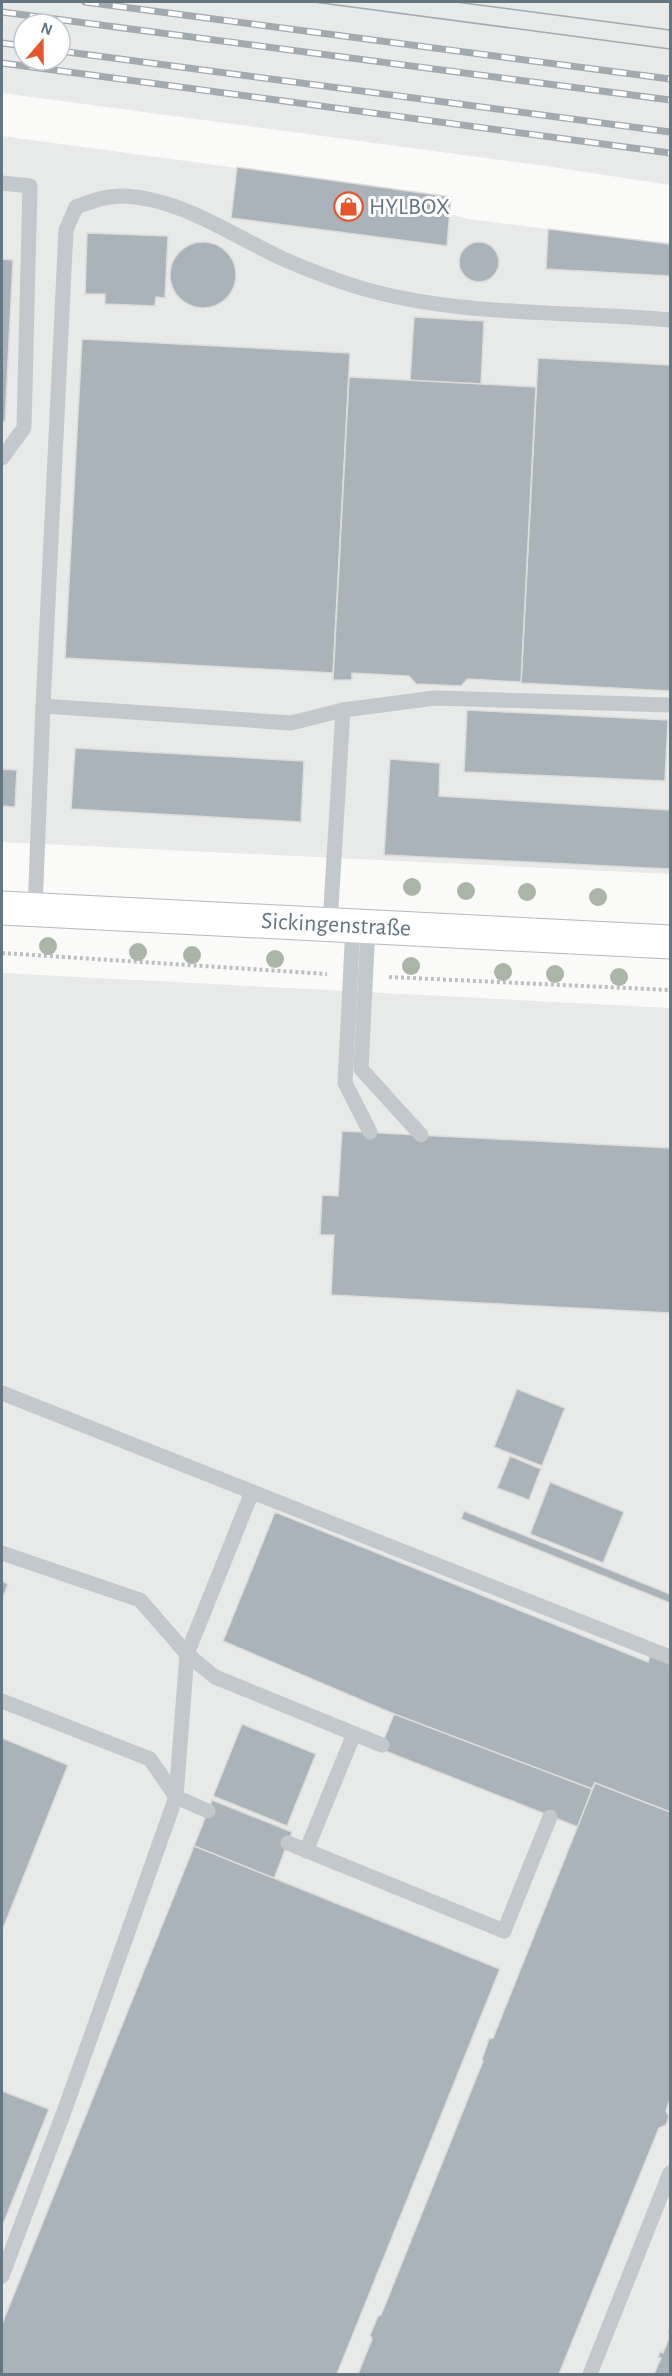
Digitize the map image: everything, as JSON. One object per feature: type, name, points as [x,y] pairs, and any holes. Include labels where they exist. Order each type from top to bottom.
[{"type":"main road","name":"Sickingenstraße","points":[[2,908],[670,942]]},
{"type":"lane","points":[[2,183],[30,186],[24,428],[2,458]]},
{"type":"lane","points":[[35,910],[66,230],[76,207],[96,199],[124,196],[157,201],[209,221],[288,261],[346,283],[400,297],[453,306],[670,320]]},
{"type":"lane","points":[[43,706],[291,723],[343,710],[435,698],[670,705]]},
{"type":"lane","points":[[343,710],[351,925],[361,1069],[421,1135]]},
{"type":"lane","points":[[351,925],[345,1083],[370,1132]]},
{"type":"lane","points":[[2,1393],[670,1657]]},
{"type":"lane","points":[[2,2276],[65,2109],[176,1797],[187,1654],[252,1491]]},
{"type":"lane","points":[[2,1553],[140,1600],[187,1654],[215,1677],[382,1745]]},
{"type":"lane","points":[[2,1701],[150,1759],[176,1797],[208,1811]]},
{"type":"lane","points":[[306,1851],[354,1734]]},
{"type":"lane","points":[[288,1844],[504,1931],[550,1817]]},
{"type":"lane","points":[[590,2374],[670,2173]]},
{"type":"shaded area","points":[[2,2],[670,2],[670,185],[546,166],[2,93]]},
{"type":"shaded area","points":[[2,136],[451,197],[450,214],[468,219],[670,244],[670,874],[2,842]]},
{"type":"shaded area","points":[[2,973],[670,1008],[670,2374],[2,2374]]},
{"type":"building","points":[[237,167],[451,197],[447,246],[231,218]]},
{"type":"building","points":[[548,229],[670,244],[670,276],[546,269]]},
{"type":"building","points":[[87,233],[168,236],[165,298],[156,297],[155,306],[105,304],[105,294],[85,294]]},
{"type":"building","points":[[203,242],[216,245],[226,252],[233,262],[236,275],[233,288],[226,298],[216,305],[203,308],[190,305],[180,298],[173,288],[170,275],[173,262],[180,252],[190,245]]},
{"type":"building","points":[[479,242],[493,248],[499,262],[493,276],[479,282],[465,276],[459,262],[465,248]]},
{"type":"building","points":[[2,259],[13,260],[5,422],[2,421]]},
{"type":"building","points":[[414,317],[484,321],[481,384],[410,381]]},
{"type":"building","points":[[82,339],[350,353],[333,673],[65,658]]},
{"type":"building","points":[[538,358],[670,365],[670,691],[521,683]]},
{"type":"building","points":[[349,377],[536,387],[521,682],[468,679],[461,686],[416,684],[409,676],[352,673],[352,680],[333,680]]},
{"type":"building","points":[[467,710],[668,720],[665,781],[464,772]]},
{"type":"building","points":[[75,748],[304,761],[301,822],[71,809]]},
{"type":"building","points":[[390,759],[440,763],[439,796],[670,810],[670,869],[384,855]]},
{"type":"building","points":[[2,769],[17,770],[15,807],[2,806]]},
{"type":"building","points":[[342,1131],[670,1148],[670,1313],[331,1295],[334,1235],[320,1235],[322,1195],[338,1196]]},
{"type":"building","points":[[517,1389],[565,1408],[542,1466],[494,1447]]},
{"type":"building","points":[[510,1456],[541,1469],[529,1500],[497,1488]]},
{"type":"building","points":[[550,1482],[624,1512],[603,1563],[530,1534]]},
{"type":"building","points":[[464,1511],[670,1594],[670,1603],[461,1519]]},
{"type":"building","points":[[275,1512],[648,1662],[650,1655],[670,1663],[670,1812],[595,1783],[592,1789],[394,1714],[223,1641]]},
{"type":"building","points":[[2,1581],[8,1584],[2,1600]]},
{"type":"building","points":[[394,1714],[592,1789],[578,1827],[380,1749]]},
{"type":"building","points":[[242,1724],[316,1754],[287,1826],[213,1796]]},
{"type":"building","points":[[2,1738],[68,1765],[2,1931]]},
{"type":"building","points":[[595,1783],[670,1812],[670,2099],[666,2111],[669,2117],[666,2125],[659,2128],[559,2374],[358,2374],[372,2339],[370,2335],[378,2316],[381,2315],[483,2061],[489,2039],[493,2038]]},
{"type":"building","points":[[212,1800],[292,1832],[274,1879],[194,1846]]},
{"type":"building","points":[[194,1846],[500,1969],[337,2374],[2,2374],[2,2324]]},
{"type":"building","points":[[2,2091],[49,2109],[2,2227]]},
{"type":"building","points":[[670,2335],[670,2374],[654,2374],[661,2358],[658,2357],[660,2352],[663,2353]]},
{"type":"tram line","points":[[314,2],[670,49]]},
{"type":"tram line","points":[[456,2],[670,30]]},
{"type":"railway","points":[[85,2],[670,79]]},
{"type":"railway","points":[[2,12],[670,100]]},
{"type":"railway","points":[[2,43],[12,44]]},
{"type":"railway","points":[[72,53],[670,132]]},
{"type":"railway","points":[[2,63],[670,153]]},
{"type":"place","name":"HYLBOX","points":[[348,207]]}]
